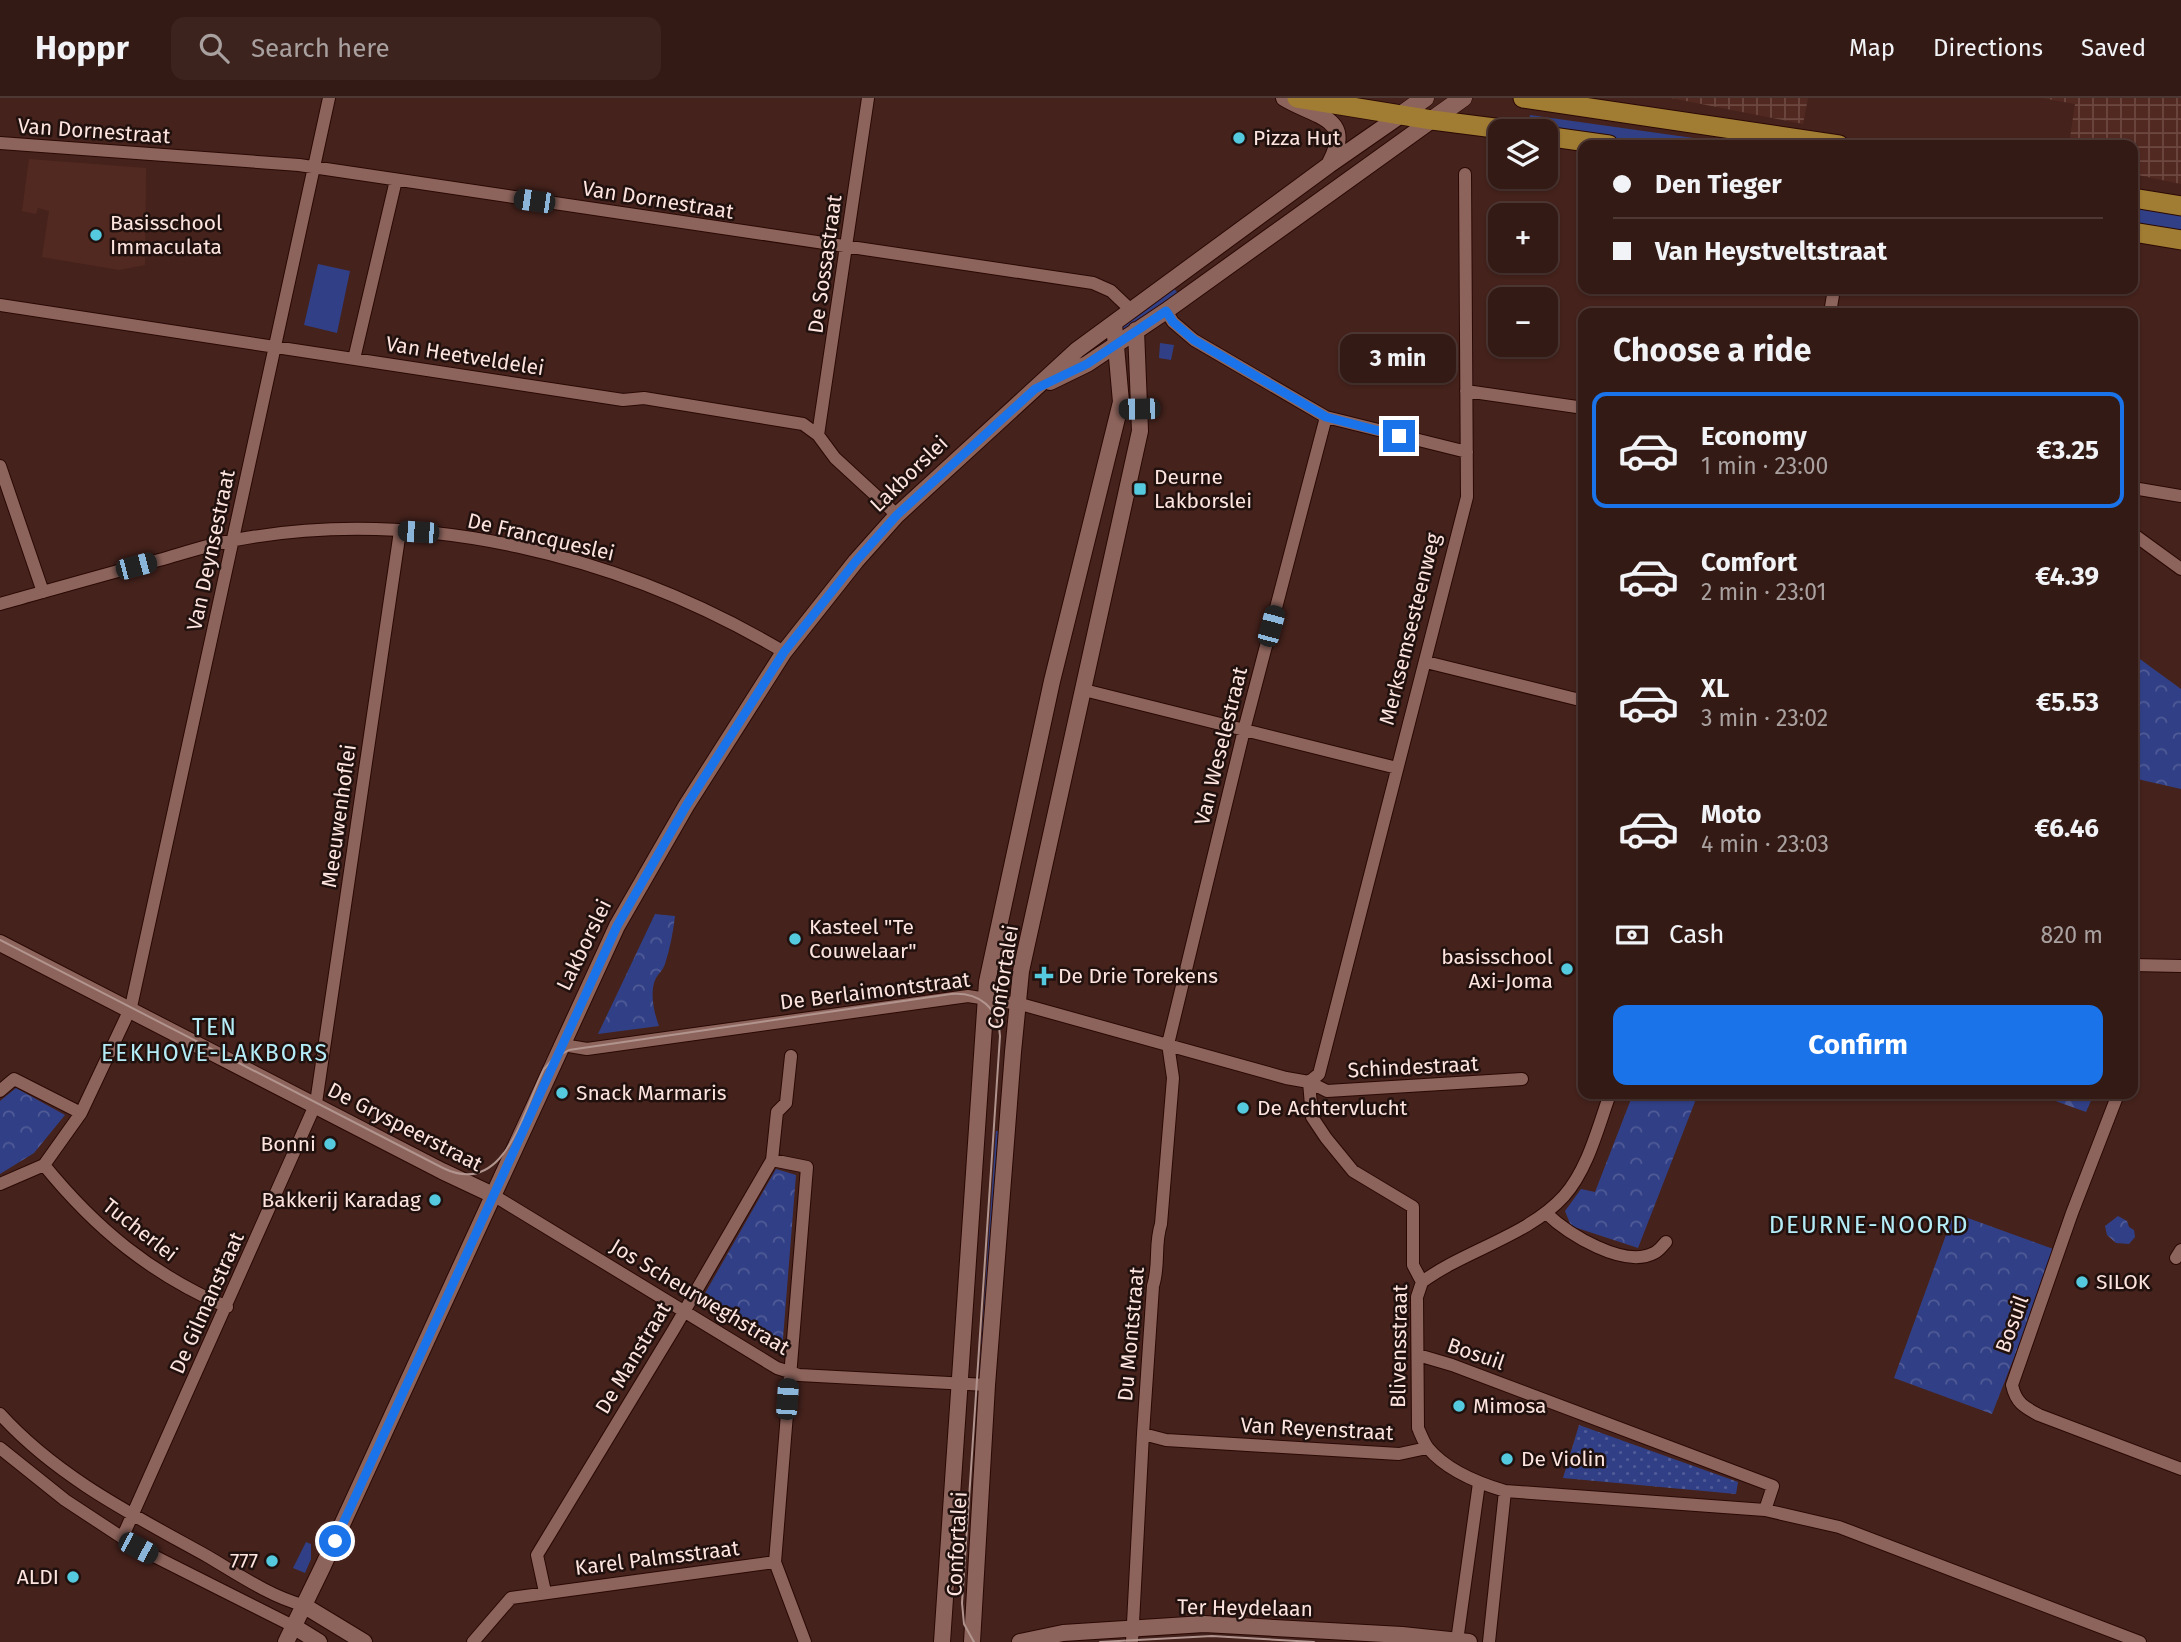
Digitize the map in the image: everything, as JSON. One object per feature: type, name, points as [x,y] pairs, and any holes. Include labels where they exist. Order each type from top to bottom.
[{"type":"main road","points":[[1297,98],[1488,127]]},
{"type":"main road","points":[[1401,115],[1425,98]]},
{"type":"main road","name":"Lakborslei","points":[[1432,120],[1463,98]]},
{"type":"main road","points":[[1523,98],[1805,140]]},
{"type":"main road","points":[[1558,138],[1578,141]]},
{"type":"main road","points":[[2138,199],[2181,206]]},
{"type":"main road","points":[[2138,233],[2181,240]]},
{"type":"street","name":"Van Deynsestraat","points":[[44,1164],[80,1113],[130,1010],[328,98]]},
{"type":"street","name":"De Sossastraat","points":[[818,435],[868,98]]},
{"type":"street","points":[[1284,98],[1302,109],[1329,118],[1338,139],[1337,149],[1329,165]]},
{"type":"street","name":"Lakborslei","points":[[297,1633],[323,1566],[617,926],[778,649],[856,561],[894,512],[1077,350],[1401,115]]},
{"type":"street","name":"Lakborslei","points":[[1035,389],[1087,364],[1166,311],[1432,120]]},
{"type":"street","name":"Van Dornestraat","points":[[0,143],[314,168],[1093,283],[1111,291],[1132,311]]},
{"type":"street","name":"Merksemsesteenweg","points":[[1309,1082],[1319,1074],[1468,497],[1465,174]]},
{"type":"street","points":[[355,359],[396,180]]},
{"type":"street","points":[[1288,195],[1301,215]]},
{"type":"street","name":"Van Heetveldelei","points":[[0,305],[624,400],[644,398],[803,424],[818,435],[835,458],[894,512]]},
{"type":"street","points":[[1166,311],[1173,322],[1194,340],[1326,417],[1467,452]]},
{"type":"street","points":[[1114,324],[1115,344]]},
{"type":"street","name":"Confortalei","points":[[972,1642],[987,1385],[1021,971],[1140,431],[1136,330]]},
{"type":"street","name":"Confortalei","points":[[942,1642],[985,999],[991,959],[1052,681],[1119,409],[1120,377],[1115,344]]},
{"type":"street","points":[[1466,391],[1578,407]]},
{"type":"street","points":[[1119,409],[1139,409]]},
{"type":"street","name":"Van Weselestraat","points":[[1168,1044],[1244,730],[1326,417]]},
{"type":"street","points":[[0,466],[43,592]]},
{"type":"street","points":[[2138,489],[2181,496]]},
{"type":"street","name":"De Francqueslei","points":[[0,604],[233,540],[316,530],[400,531],[471,539],[593,566],[675,597],[778,649]]},
{"type":"street","name":"Meeuwenhoflei","points":[[315,1106],[400,531]]},
{"type":"street","points":[[2138,538],[2181,569]]},
{"type":"street","points":[[1426,662],[1578,699]]},
{"type":"street","points":[[1084,690],[1398,768]]},
{"type":"street","name":"De Gryspeerstraat","points":[[0,943],[493,1195]]},
{"type":"street","points":[[2138,965],[2181,966]]},
{"type":"street","name":"De Berlaimontstraat","points":[[563,1045],[587,1049],[968,996],[1018,1004],[1309,1082]]},
{"type":"street","name":"Du Montstraat","points":[[1132,1635],[1153,1286],[1158,1262],[1157,1235],[1161,1224],[1172,1078],[1168,1044]]},
{"type":"street","name":"De Manstraat","points":[[545,1592],[537,1555],[685,1311],[772,1160],[777,1112],[786,1103],[791,1056]]},
{"type":"street","points":[[0,1091],[14,1079],[80,1113]]},
{"type":"street","name":"Schindestraat","points":[[1309,1082],[1327,1091],[1522,1079]]},
{"type":"street","name":"Blivensstraat","points":[[1309,1082],[1312,1117],[1353,1171],[1413,1207],[1413,1265],[1422,1282],[1417,1297],[1418,1429],[1427,1448]]},
{"type":"street","points":[[1422,1282],[1440,1268],[1546,1213],[1572,1186],[1585,1161],[1608,1099]]},
{"type":"street","name":"Bosuil","points":[[2116,1099],[2012,1385],[2014,1396],[2021,1406],[2039,1415],[2181,1469]]},
{"type":"street","name":"De Gilmanstraat","points":[[123,1536],[315,1106]]},
{"type":"street","points":[[772,1160],[807,1167],[775,1562],[805,1642]]},
{"type":"street","points":[[0,1184],[44,1164]]},
{"type":"street","name":"Tucherlei","points":[[44,1164],[65,1191],[104,1232],[150,1267],[195,1293],[227,1307]]},
{"type":"street","name":"Jos Scheurweghstraat","points":[[493,1195],[777,1368],[799,1375],[987,1385]]},
{"type":"street","points":[[1546,1213],[1560,1227],[1578,1238],[1629,1258],[1657,1252],[1666,1242]]},
{"type":"street","name":"Bosuil","points":[[1418,1355],[1452,1365],[1773,1486],[1765,1510]]},
{"type":"street","points":[[318,1642],[138,1548],[65,1500],[0,1446],[6,1423],[54,1464],[93,1492],[248,1579],[307,1607],[345,1637],[364,1642]]},
{"type":"street","name":"Van Reyenstraat","points":[[1143,1434],[1166,1440],[1399,1454],[1427,1448]]},
{"type":"street","points":[[1427,1448],[1447,1465],[1479,1483],[1504,1491],[1765,1510],[1839,1527],[2140,1642]]},
{"type":"street","points":[[1463,1641],[1479,1483]]},
{"type":"street","points":[[1489,1642],[1504,1491]]},
{"type":"street","name":"Karel Palmsstraat","points":[[545,1592],[775,1562]]},
{"type":"street","points":[[237,1599],[249,1592],[248,1579]]},
{"type":"street","points":[[473,1642],[511,1598],[545,1592]]},
{"type":"street","name":"Ter Heydelaan","points":[[1020,1642],[1063,1633],[1132,1635],[1204,1624],[1389,1634],[1463,1641]]},
{"type":"street","points":[[286,1642],[297,1633]]},
{"type":"shaded area","points":[[1671,98],[1808,98],[1803,124]]},
{"type":"shaded area","points":[[2042,98],[2181,98],[2181,184],[2138,175],[2138,140],[2070,140],[2075,104]]},
{"type":"shaded area","name":"Basisschool Immaculata","points":[[29,159],[146,168],[145,265],[119,270],[42,257],[49,211],[38,208],[36,214],[22,211]]},
{"type":"green space","points":[[1530,115],[1708,140],[1626,140],[1558,130],[1558,119],[1529,119]]},
{"type":"green space","points":[[2138,205],[2181,213],[2181,231],[2138,223]]},
{"type":"green space","points":[[318,264],[350,271],[337,333],[304,325]]},
{"type":"green space","points":[[1173,287],[1180,296],[1123,334],[1120,325]]},
{"type":"green space","points":[[1160,343],[1174,345],[1171,360],[1159,358]]},
{"type":"green space","points":[[2138,658],[2181,689],[2181,789],[2138,779]]},
{"type":"green space","points":[[655,914],[675,916],[665,964],[653,989],[654,1009],[659,1026],[598,1034]]},
{"type":"green space","points":[[16,1088],[65,1115],[34,1153],[0,1174],[0,1101]]},
{"type":"green space","points":[[1631,1099],[1696,1099],[1638,1248],[1571,1226],[1565,1211],[1581,1189],[1595,1192]]},
{"type":"green space","points":[[2050,1099],[2092,1099],[2086,1112]]},
{"type":"green space","points":[[996,1131],[1000,1131],[983,1377],[979,1377]]},
{"type":"green space","points":[[776,1169],[796,1175],[782,1351],[700,1302]]},
{"type":"green space","points":[[1954,1213],[2056,1250],[1992,1414],[1894,1378]]},
{"type":"green space","points":[[2118,1216],[2127,1221],[2129,1227],[2134,1230],[2135,1237],[2129,1244],[2116,1243],[2107,1235],[2105,1226]]},
{"type":"green space","points":[[1579,1425],[1738,1482],[1736,1494],[1563,1478]]},
{"type":"green space","points":[[306,1542],[311,1544],[311,1559],[305,1573],[293,1568]]},
{"type":"tram line","points":[[0,940],[443,1168],[465,1174],[482,1171],[497,1161],[519,1126],[544,1069],[553,1059],[569,1050],[951,994],[970,996],[985,1003],[995,1017],[1000,1036],[962,1603],[964,1624],[974,1642]]},
{"type":"tram line","points":[[1100,1642],[1212,1636],[1314,1642]]},
{"type":"place","name":"Pizza Hut","points":[[1239,138]]},
{"type":"place","name":"Basisschool Immaculata","points":[[96,235]]},
{"type":"place","name":"Deurne Lakborslei","points":[[1140,489]]},
{"type":"place","name":"Kasteel \"Te Couwelaar\"","points":[[795,939]]},
{"type":"place","name":"basisschool Axi-Joma","points":[[1567,969]]},
{"type":"place","name":"De Drie Torekens","points":[[1044,976]]},
{"type":"place","name":"Snack Marmaris","points":[[562,1093]]},
{"type":"place","name":"De Achtervlucht","points":[[1243,1108]]},
{"type":"place","name":"Bonni","points":[[330,1144]]},
{"type":"place","name":"Bakkerij Karadag","points":[[435,1200]]},
{"type":"place","name":"SILOK","points":[[2082,1282]]},
{"type":"place","name":"Mimosa","points":[[1459,1406]]},
{"type":"place","name":"De Violin","points":[[1507,1459]]},
{"type":"place","name":"777","points":[[272,1561]]},
{"type":"place","name":"ALDI","points":[[73,1577]]},
{"type":"district","name":"TEN EEKHOVE-LAKBORS","points":[[215,1040]]},
{"type":"district","name":"DEURNE-NOORD","points":[[1869,1225]]},
{"type":"route","points":[[335,1541],[593,977],[652,862],[784,652],[856,561],[897,515],[1035,389],[1087,364],[1166,311],[1173,322],[1194,340],[1326,417],[1399,436]]}]
